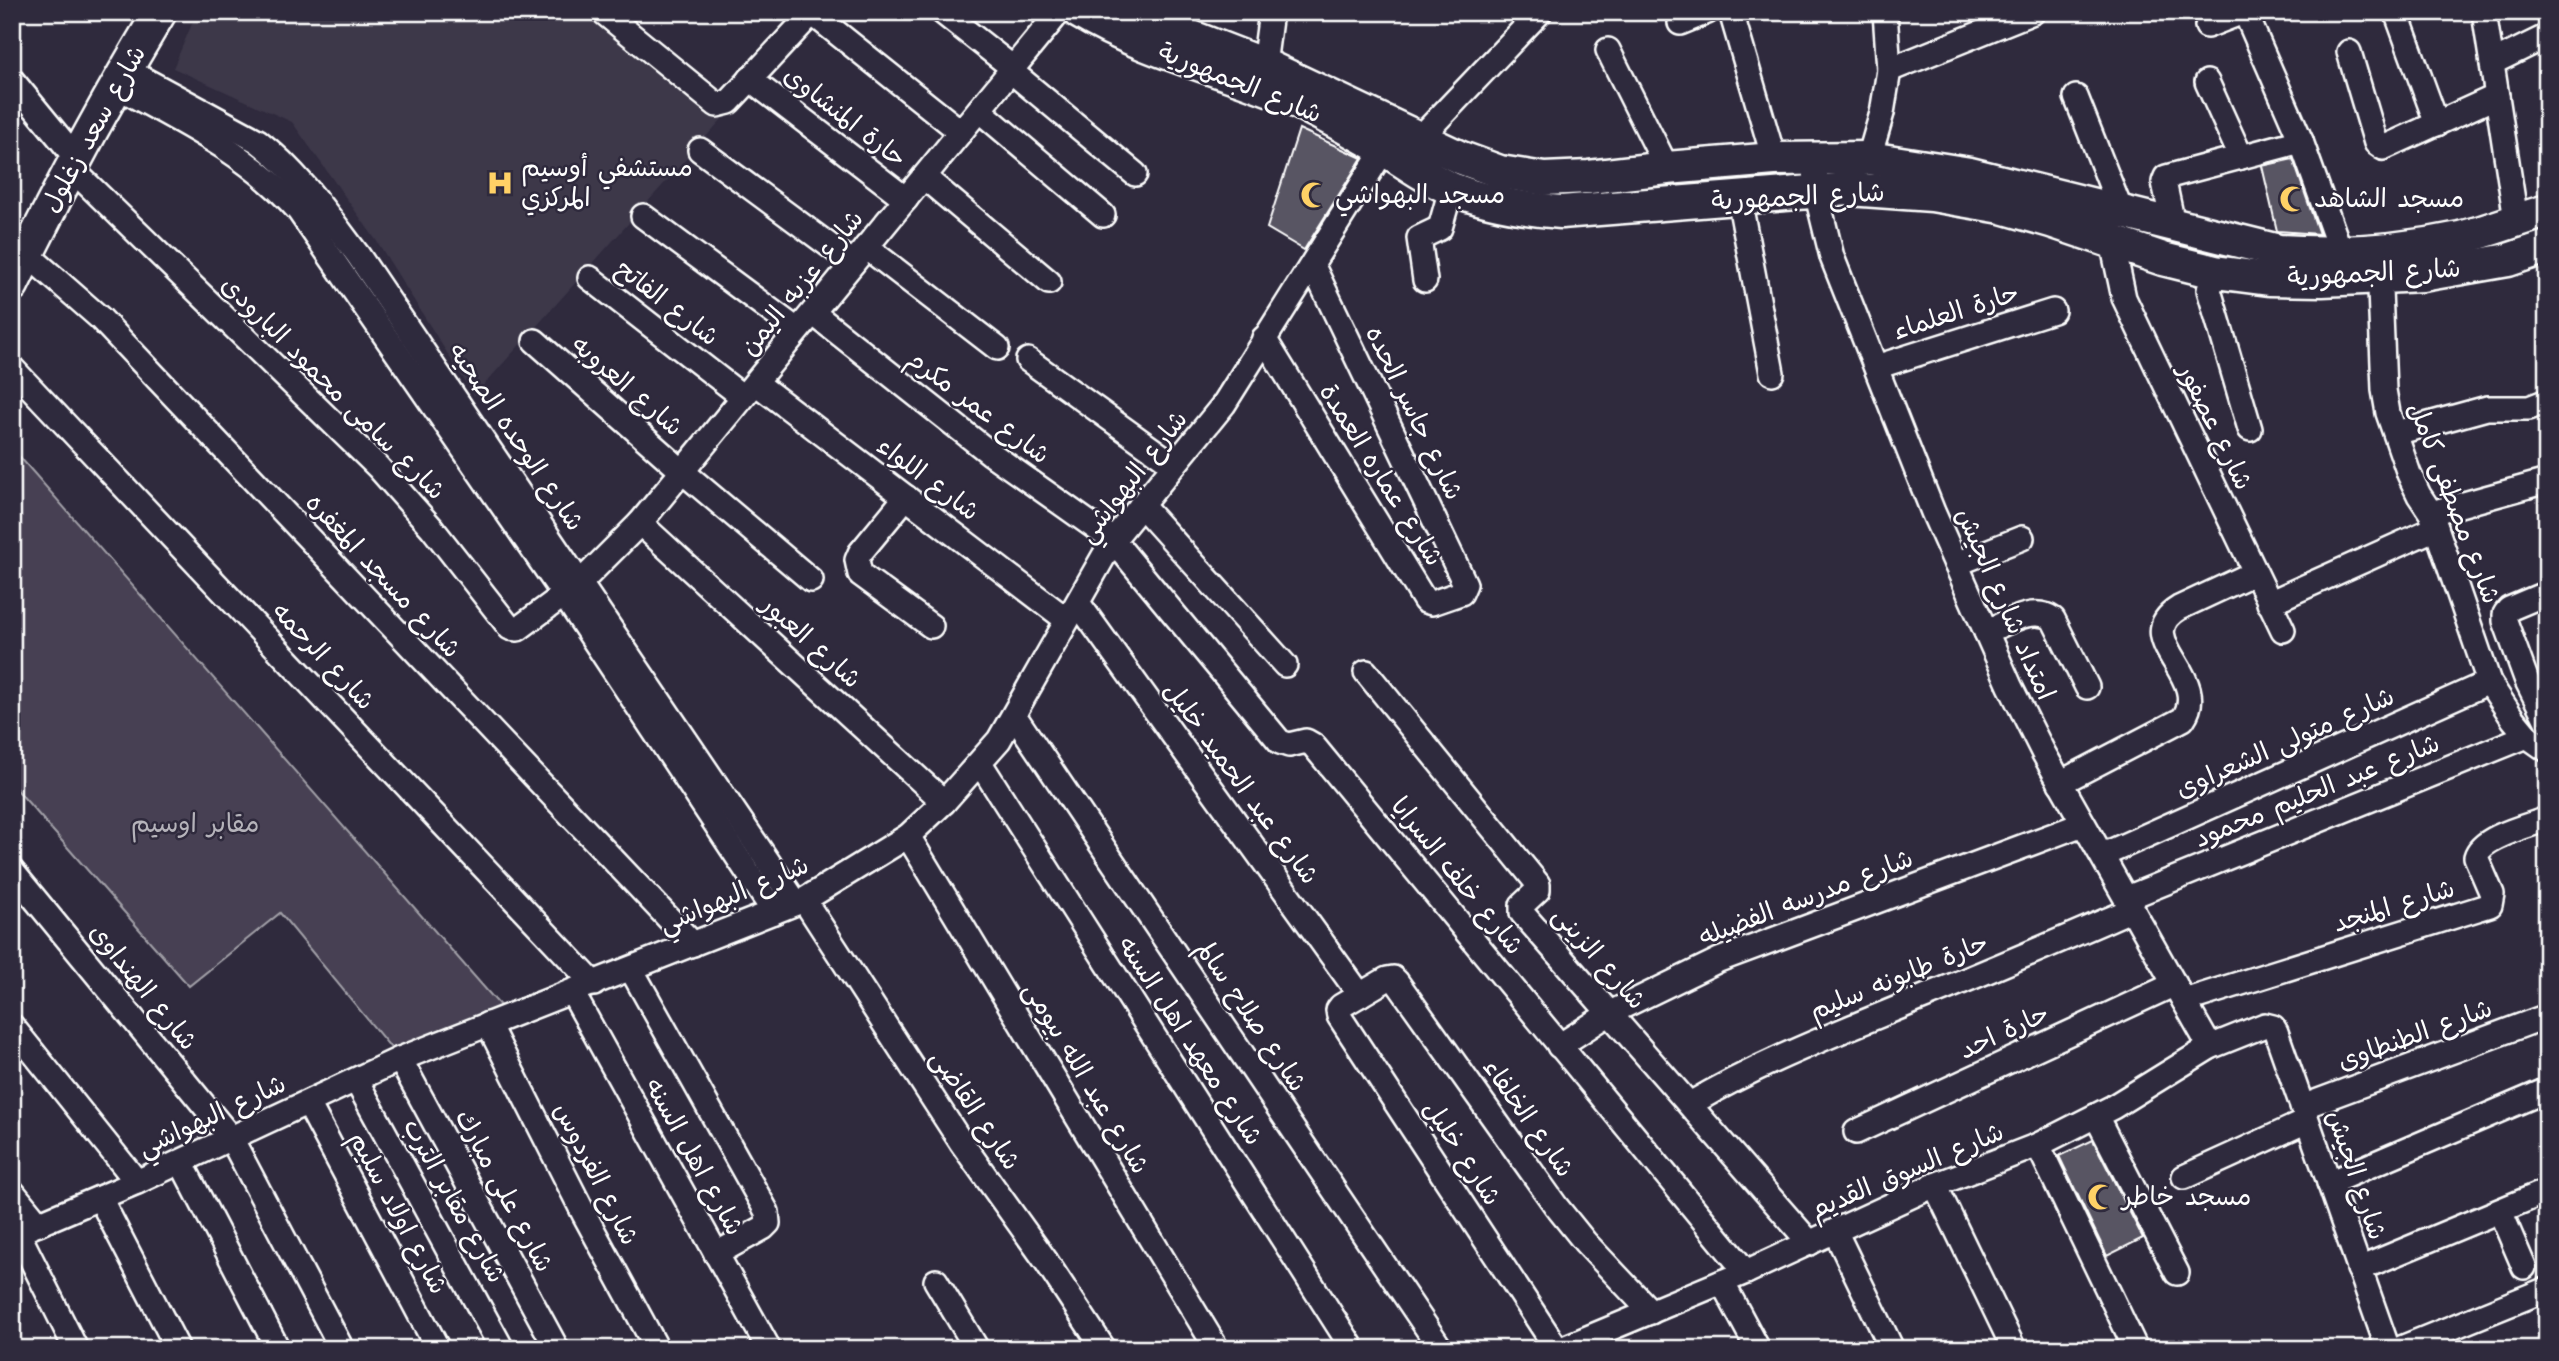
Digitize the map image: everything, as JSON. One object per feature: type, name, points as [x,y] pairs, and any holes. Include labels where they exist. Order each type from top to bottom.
[{"type":"street","name":"شارع سعد زغلول","points":[[12,285],[20,244],[74,163],[160,12]]},
{"type":"street","points":[[603,12],[717,105],[729,102],[812,13],[961,132]]},
{"type":"street","points":[[942,12],[1135,174]]},
{"type":"street","name":"شارع عزبه اليمن","points":[[572,589],[640,523],[1059,12]]},
{"type":"street","name":"شارع الجمهورية","points":[[1079,12],[1157,50],[1500,172],[1544,179],[1774,159],[1869,158],[1970,174],[2279,251],[2341,253],[2421,275],[2508,260],[2547,247]]},
{"type":"street","name":"شارع الجمهورية","points":[[1127,12],[1264,65],[1401,138],[1416,172],[1451,189],[1488,201],[1561,212],[1850,189],[1955,199],[2002,207],[2163,259],[2215,271],[2282,279],[2322,280],[2547,211]]},
{"type":"street","points":[[1264,65],[1271,12]]},
{"type":"street","name":"شارع البهواشي","points":[[23,1231],[137,1182],[401,1059],[800,901],[908,836],[944,802],[999,740],[1113,540],[1224,404],[1264,338],[1401,138],[1540,12]]},
{"type":"street","points":[[1680,23],[1707,12]]},
{"type":"street","points":[[1731,12],[1774,159]]},
{"type":"street","points":[[1869,158],[1882,113],[1889,71],[1885,12]]},
{"type":"street","points":[[1889,71],[2033,12]]},
{"type":"street","points":[[2207,26],[2244,12],[2301,141],[2341,253]]},
{"type":"street","points":[[2396,12],[2437,124]]},
{"type":"street","points":[[2484,12],[2516,219]]},
{"type":"street","points":[[2492,63],[2547,36]]},
{"type":"street","points":[[1608,50],[1667,167]]},
{"type":"street","points":[[2349,52],[2379,146],[2388,147],[2497,96]]},
{"type":"street","name":"شارع الوحده الصحيه","points":[[121,78],[225,146],[257,170],[286,197],[800,901]]},
{"type":"street","name":"حارة المنشاوى","points":[[750,79],[906,199]]},
{"type":"street","points":[[12,80],[74,163]]},
{"type":"street","points":[[2207,82],[2241,157]]},
{"type":"street","points":[[2076,97],[2121,211]]},
{"type":"street","points":[[979,110],[1103,215]]},
{"type":"street","points":[[2173,224],[2164,182],[2166,177],[2301,141]]},
{"type":"street","points":[[700,150],[996,348]]},
{"type":"street","name":"امتداد شارع الجيش","points":[[1815,158],[1816,192],[1832,257],[1986,632],[2010,686],[2060,783],[2210,1047]]},
{"type":"street","name":"شارع سامى محمود البارودى","points":[[74,163],[378,467],[423,517],[510,628],[522,628],[572,589]]},
{"type":"street","points":[[924,177],[1049,282]]},
{"type":"street","points":[[1425,280],[1419,238],[1440,228],[1451,189]]},
{"type":"street","points":[[1739,198],[1772,373]]},
{"type":"street","points":[[643,216],[797,330]]},
{"type":"street","name":"شارع عصفور","points":[[2112,242],[2124,298],[2283,630]]},
{"type":"street","name":"شارع مسجد المغفره","points":[[20,244],[100,318],[693,944]]},
{"type":"street","name":"شارع مصطفى كامل","points":[[2379,264],[2384,390],[2388,413],[2414,485],[2433,520],[2489,682],[2504,708],[2542,746]]},
{"type":"street","name":"شارع جاسر الحده","points":[[1313,266],[1465,584]]},
{"type":"street","points":[[2215,271],[2209,290],[2250,429]]},
{"type":"street","name":"شارع الفاتح","points":[[590,278],[750,390]]},
{"type":"street","name":"حارة العلماء","points":[[1876,367],[2053,311]]},
{"type":"street","name":"شارع عمر مكرم","points":[[813,313],[990,453],[1113,540]]},
{"type":"street","name":"شارع عماره العمدة","points":[[1264,338],[1425,601],[1432,603],[1461,593],[1465,584]]},
{"type":"street","name":"شارع العروبه","points":[[535,341],[683,472],[811,580]]},
{"type":"street","points":[[1028,360],[1174,465]]},
{"type":"street","name":"شارع الرحمه","points":[[12,368],[594,984]]},
{"type":"street","name":"شارع اللواء","points":[[750,390],[1072,611]]},
{"type":"street","points":[[2396,433],[2487,408],[2529,408],[2547,401]]},
{"type":"street","points":[[2269,603],[2433,520],[2547,481]]},
{"type":"street","points":[[905,497],[860,553],[857,568],[860,574],[932,626]]},
{"type":"street","points":[[1141,505],[1285,665]]},
{"type":"street","name":"شارع العبور","points":[[640,523],[944,802]]},
{"type":"street","points":[[1956,564],[2022,538]]},
{"type":"street","name":"شارع خلف السرايا","points":[[1113,540],[1280,742],[1289,745],[1306,741],[1313,745],[1746,1272]]},
{"type":"street","points":[[2060,783],[2183,719],[2189,710],[2190,690],[2162,638],[2162,625],[2169,614],[2179,608],[2254,573]]},
{"type":"street","name":"شارع الوحده الصحيه","points":[[572,589],[774,912]]},
{"type":"street","points":[[2547,593],[2509,609],[2505,614],[2505,621],[2527,681],[2547,722]]},
{"type":"street","name":"شارع عبد الحميد خليل","points":[[1072,611],[1360,995]]},
{"type":"street","points":[[1986,632],[2035,612],[2045,613],[2053,619],[2087,687]]},
{"type":"street","name":"شارع الزينى","points":[[1366,672],[1538,884],[1538,890],[1522,905],[1522,913],[1810,1243]]},
{"type":"street","name":"شارع متولى الشعراوى","points":[[2103,855],[2489,682]]},
{"type":"street","name":"شارع صلاح سالم","points":[[1014,715],[1441,1349]]},
{"type":"street","name":"شارع عبد الحليم محمود","points":[[2130,903],[2542,746]]},
{"type":"street","name":"شارع معهد اهل السنه","points":[[980,763],[1353,1349]]},
{"type":"street","name":"شارع المنجد","points":[[2179,992],[2490,905],[2492,894],[2476,857],[2477,850],[2487,842],[2547,819]]},
{"type":"street","name":"شارع مدرسه الفضيله","points":[[1559,1046],[1610,1013],[1719,960],[2083,824]]},
{"type":"street","name":"شارع عبد الله بيومى","points":[[908,836],[1217,1349]]},
{"type":"street","name":"شارع الهنداوى","points":[[12,871],[231,1138],[342,1349]]},
{"type":"street","name":"شارع القاضى","points":[[800,901],[1104,1349]]},
{"type":"street","name":"حارة طابونه سليم","points":[[1690,1104],[1737,1077],[1806,1044],[1959,984],[2130,903]]},
{"type":"street","points":[[631,969],[768,1212],[768,1223],[763,1228],[716,1254]]},
{"type":"street","name":"شارع الخلفاء","points":[[1360,995],[1387,979],[1393,978],[1397,982],[1556,1206],[1585,1242],[1651,1312]]},
{"type":"street","name":"شارع اهل السنه","points":[[572,992],[769,1349]]},
{"type":"street","name":"حارة احد","points":[[1856,1132],[2179,992]]},
{"type":"street","name":"شارع خليل","points":[[1360,995],[1338,1010],[1339,1016],[1559,1349]]},
{"type":"street","name":"شارع الطنطاوى","points":[[2184,1177],[2305,1114],[2547,1016]]},
{"type":"street","name":"شارع الفردوس","points":[[488,1024],[601,1246],[657,1349]]},
{"type":"street","points":[[12,1026],[137,1182]]},
{"type":"street","name":"شارع السوق القديم","points":[[1559,1349],[1609,1340],[1651,1312],[1746,1272],[1935,1185],[2038,1145],[2096,1116],[2210,1047],[2265,1026]]},
{"type":"street","name":"شارع الجيش","points":[[2265,1026],[2273,1027],[2276,1032],[2388,1349]]},
{"type":"street","name":"شارع على مبارك","points":[[401,1059],[557,1349]]},
{"type":"street","name":"شارع مقابر الترب","points":[[356,1080],[502,1349]]},
{"type":"street","points":[[2329,1183],[2547,1090]]},
{"type":"street","name":"شارع اولاد سليم","points":[[308,1103],[439,1349]]},
{"type":"street","points":[[2096,1116],[2177,1273]]},
{"type":"street","points":[[2038,1145],[2136,1349]]},
{"type":"street","points":[[181,1161],[278,1349]]},
{"type":"street","points":[[1935,1185],[2014,1349]]},
{"type":"street","points":[[12,1191],[23,1231],[76,1349]]},
{"type":"street","points":[[2359,1269],[2547,1191]]},
{"type":"street","points":[[100,1198],[178,1349]]},
{"type":"street","points":[[2500,1211],[2524,1267]]},
{"type":"street","points":[[1835,1231],[1892,1349]]},
{"type":"street","points":[[936,1281],[977,1349]]},
{"type":"street","points":[[1722,1282],[1758,1349]]},
{"type":"street","points":[[2399,1349],[2547,1289]]},
{"type":"shaded area","name":"مستشفي أوسيم المركزي","points":[[197,12],[587,12],[722,119],[474,396],[378,243],[292,122],[173,68]]},
{"type":"green space","name":"مقابر اوسيم","points":[[12,448],[503,1009],[400,1059],[280,913],[189,986],[12,784],[12,729],[21,721],[12,711]]},
{"type":"building","name":"مسجد البهواشي","points":[[1299,129],[1362,158],[1304,250],[1267,228]]},
{"type":"building","name":"مسجد الشاهد","points":[[2293,159],[2319,234],[2277,231],[2262,166]]},
{"type":"building","name":"مسجد خاطر","points":[[2093,1140],[2143,1238],[2107,1256],[2059,1156]]},
{"type":"place","name":"مستشفي أوسيم المركزي","points":[[500,183]]},
{"type":"place","name":"مسجد البهواشي","points":[[1314,195]]},
{"type":"place","name":"مسجد الشاهد","points":[[2293,199]]},
{"type":"place","name":"مسجد خاطر","points":[[2101,1197]]}]
